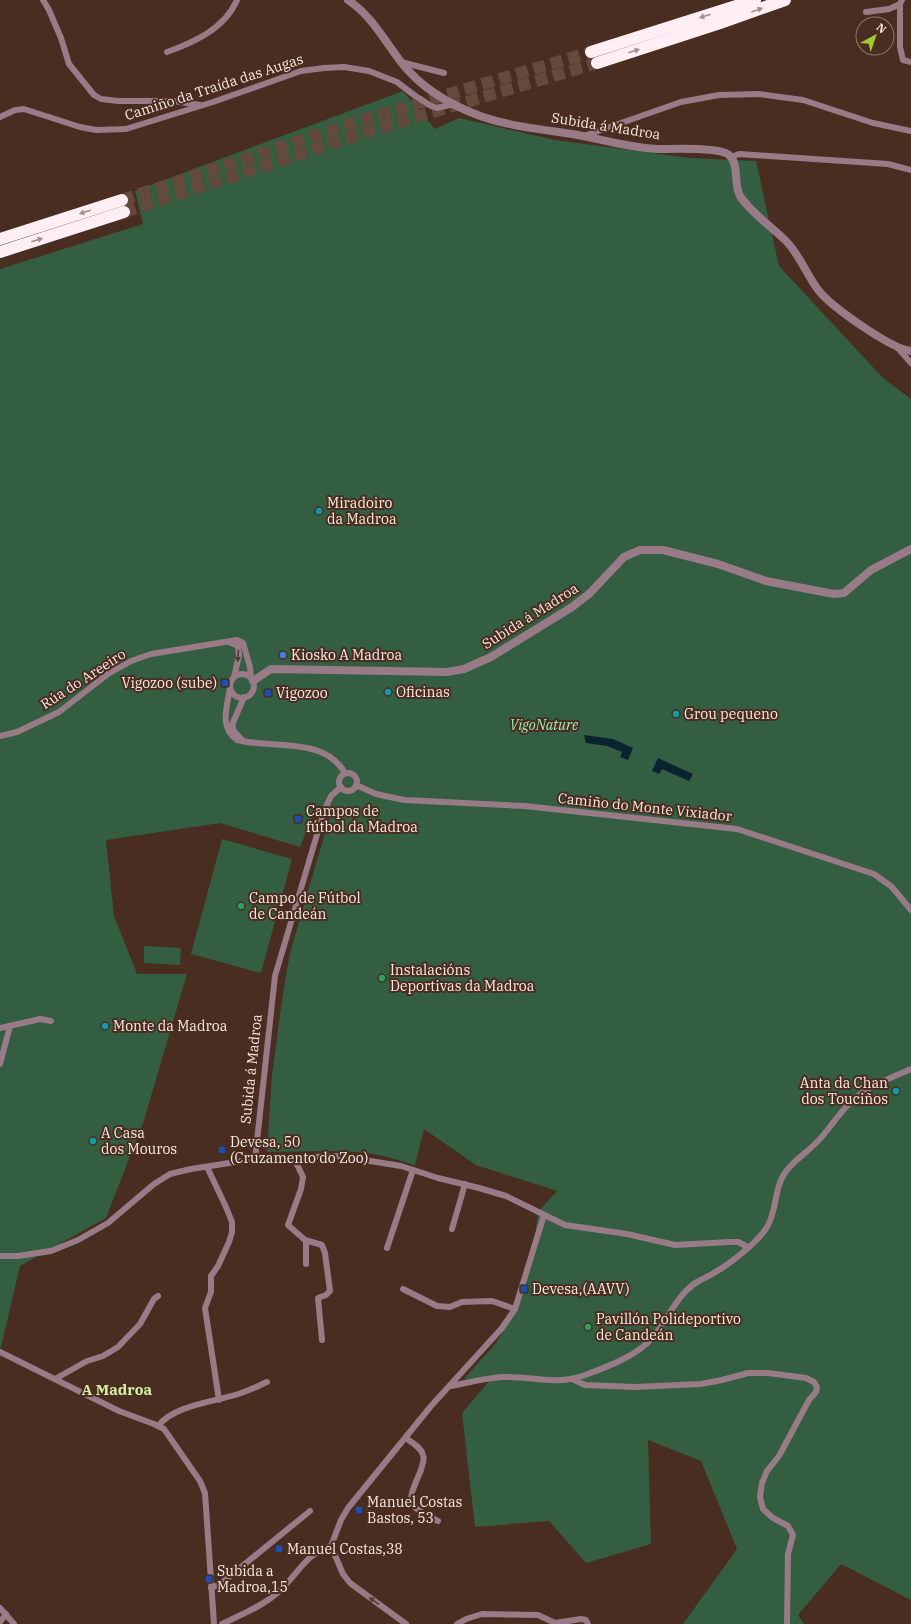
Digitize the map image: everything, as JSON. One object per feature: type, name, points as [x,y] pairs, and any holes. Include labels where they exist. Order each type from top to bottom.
[{"type":"highway","points":[[591,52],[755,0]]},
{"type":"highway","points":[[597,63],[785,0]]},
{"type":"highway","points":[[0,239],[122,200]]},
{"type":"highway","points":[[0,252],[124,212]]},
{"type":"street","points":[[43,0],[61,38],[69,64],[94,94],[101,99],[118,101],[173,101],[202,105]]},
{"type":"street","points":[[168,52],[190,44],[202,37],[227,18],[237,0]]},
{"type":"street","name":"Subida á Madroa","points":[[348,0],[372,21],[401,62],[426,88],[454,104],[484,117],[584,136],[617,144],[653,149],[715,150],[727,153],[731,157]]},
{"type":"street","points":[[866,12],[889,9],[901,2]]},
{"type":"street","points":[[901,2],[900,47],[903,60],[911,62]]},
{"type":"street","points":[[401,62],[444,74]]},
{"type":"street","name":"Camiño da Traída das Augas","points":[[2,115],[14,110],[24,109],[96,130],[126,129],[202,105],[301,70],[312,68],[344,67],[361,69],[390,78],[431,106],[437,108],[454,104]]},
{"type":"street","points":[[584,136],[681,102],[719,95],[759,94],[803,100],[873,123],[911,131]]},
{"type":"street","points":[[911,170],[888,164],[739,154],[731,157],[735,165],[738,194],[787,242],[798,256],[818,290],[836,308],[866,328],[897,347],[911,351]]},
{"type":"street","points":[[897,347],[911,363]]},
{"type":"street","name":"Subida á Madroa","points":[[252,680],[271,669],[447,672],[464,669],[491,657],[572,607],[589,594],[624,557],[640,550],[663,550],[718,564],[766,581],[839,594],[844,593],[871,570],[911,549]]},
{"type":"street","name":"Rúa do Areeiro","points":[[0,736],[17,732],[58,712],[108,674],[131,661],[151,654],[238,640],[243,643],[252,680]]},
{"type":"street","points":[[228,641],[238,646],[239,656],[234,677],[230,684],[225,718],[226,727],[232,736],[237,740],[245,742],[304,747],[319,751],[340,764],[345,773],[352,774],[357,782],[352,790],[349,791],[340,787]]},
{"type":"street","points":[[230,688],[236,696],[244,697],[251,693],[253,689],[252,680],[244,674],[234,677]]},
{"type":"street","points":[[244,697],[232,725],[234,731],[245,742]]},
{"type":"street","name":"Subida á Madroa","points":[[255,1159],[275,976],[324,811],[331,796],[340,787],[339,780],[345,773]]},
{"type":"street","name":"Camiño do Monte Vixiador","points":[[356,785],[376,794],[404,800],[525,806],[737,829],[874,874],[892,887],[911,910]]},
{"type":"street","points":[[0,1028],[40,1019],[51,1021]]},
{"type":"street","points":[[0,1064],[10,1026]]},
{"type":"street","points":[[451,1386],[500,1377],[560,1381],[572,1379],[614,1364],[641,1348],[661,1327],[671,1308],[680,1297],[694,1285],[740,1255],[759,1238],[767,1228],[778,1186],[783,1175],[790,1166],[816,1143],[853,1100],[888,1079],[911,1069]]},
{"type":"street","points":[[0,1256],[18,1256],[51,1251],[78,1240],[108,1223],[154,1184],[170,1174],[207,1166],[255,1159],[339,1156],[401,1166],[438,1178],[506,1196],[565,1224],[627,1234],[675,1246],[738,1242],[748,1247]]},
{"type":"street","points":[[294,1158],[303,1177],[301,1189],[288,1224],[306,1240],[322,1245],[325,1253],[330,1291],[326,1295],[318,1298],[322,1340]]},
{"type":"street","points":[[207,1166],[232,1222],[230,1237],[218,1266],[211,1276],[211,1292],[205,1308],[219,1400]]},
{"type":"street","points":[[387,1248],[413,1170]]},
{"type":"street","points":[[452,1229],[465,1184]]},
{"type":"street","points":[[406,1624],[350,1583],[343,1574],[331,1546],[341,1520],[348,1508],[431,1406],[451,1386],[502,1328],[515,1309],[544,1215]]},
{"type":"street","points":[[306,1240],[306,1264]]},
{"type":"street","points":[[403,1289],[437,1306],[450,1307],[462,1302],[492,1300],[515,1309]]},
{"type":"street","points":[[56,1379],[87,1361],[103,1356],[118,1347],[140,1324],[154,1299],[158,1296]]},
{"type":"street","points":[[0,1352],[119,1411],[164,1429],[200,1481],[205,1494],[214,1624]]},
{"type":"street","points":[[572,1379],[585,1385],[635,1387],[701,1384],[748,1373],[768,1373],[806,1378],[814,1382],[817,1387],[816,1392],[809,1400],[778,1456],[767,1471],[762,1483],[760,1497],[764,1509],[773,1518],[788,1526],[793,1535],[788,1554],[787,1624]]},
{"type":"street","points":[[158,1426],[162,1421],[179,1410],[240,1394],[267,1382]]},
{"type":"street","points":[[406,1438],[419,1448],[424,1456],[424,1462],[411,1492],[410,1499],[412,1504],[421,1512],[438,1521]]},
{"type":"street","points":[[211,1588],[219,1585],[310,1511]]},
{"type":"street","points":[[222,1624],[267,1601],[285,1586],[312,1555],[319,1550],[331,1546]]},
{"type":"street","points":[[0,1608],[14,1624]]},
{"type":"street","points":[[0,1622],[6,1614]]},
{"type":"street","points":[[457,1624],[466,1619],[482,1614],[538,1615],[554,1623],[581,1619],[586,1620],[588,1624]]},
{"type":"green space","name":"VigoNature","points":[[403,91],[435,129],[459,118],[555,140],[690,158],[756,161],[779,266],[883,378],[911,399],[911,1600],[841,1564],[798,1615],[804,1624],[683,1624],[737,1549],[701,1461],[648,1440],[651,1544],[586,1563],[549,1521],[475,1527],[462,1413],[491,1379],[464,1379],[497,1342],[524,1289],[533,1254],[538,1212],[557,1191],[476,1165],[424,1129],[415,1165],[384,1156],[360,1152],[267,1152],[272,1075],[290,953],[332,809],[317,805],[300,847],[220,823],[106,840],[114,916],[137,974],[187,974],[144,1120],[106,1218],[20,1266],[0,1351],[0,269],[143,224],[135,191]]},
{"type":"green space","name":"Campo de Fútbol de Candeán","points":[[222,839],[292,859],[261,973],[191,954]]},
{"type":"green space","points":[[144,946],[181,948],[180,965],[144,963]]},
{"type":"water","points":[[584,735],[613,739],[633,748],[628,760],[620,757],[622,752],[607,746],[586,743]]},
{"type":"water","points":[[658,758],[693,774],[689,781],[662,769],[659,774],[652,771]]},
{"type":"tunnel","points":[[122,200],[365,119],[591,52]]},
{"type":"tunnel","points":[[124,212],[376,129],[597,63]]},
{"type":"place","name":"Miradoiro da Madroa","points":[[319,511]]},
{"type":"place","name":"Kiosko A Madroa","points":[[283,655]]},
{"type":"place","name":"Vigozoo (sube)","points":[[225,683]]},
{"type":"place","name":"Oficinas","points":[[388,692]]},
{"type":"place","name":"Vigozoo","points":[[268,693]]},
{"type":"place","name":"Grou pequeno","points":[[676,714]]},
{"type":"place","name":"Campos de fútbol da Madroa","points":[[298,819]]},
{"type":"place","name":"Campo de Fútbol de Candeán","points":[[241,906]]},
{"type":"place","name":"Instalacións Deportivas da Madroa","points":[[382,978]]},
{"type":"place","name":"Monte da Madroa","points":[[105,1026]]},
{"type":"place","name":"Anta da Chan dos Touciños","points":[[896,1091]]},
{"type":"place","name":"A Casa dos Mouros","points":[[93,1141]]},
{"type":"place","name":"Devesa, 50 (Cruzamento do Zoo)","points":[[222,1150]]},
{"type":"place","name":"Devesa,(AAVV)","points":[[524,1289]]},
{"type":"place","name":"Pavillón Polideportivo de Candeán","points":[[588,1327]]},
{"type":"place","name":"Manuel Costas Bastos, 53","points":[[359,1510]]},
{"type":"place","name":"Manuel Costas,38","points":[[279,1549]]},
{"type":"place","name":"Subida a Madroa,15","points":[[209,1579]]},
{"type":"district","name":"A Madroa","points":[[117,1390]]}]
